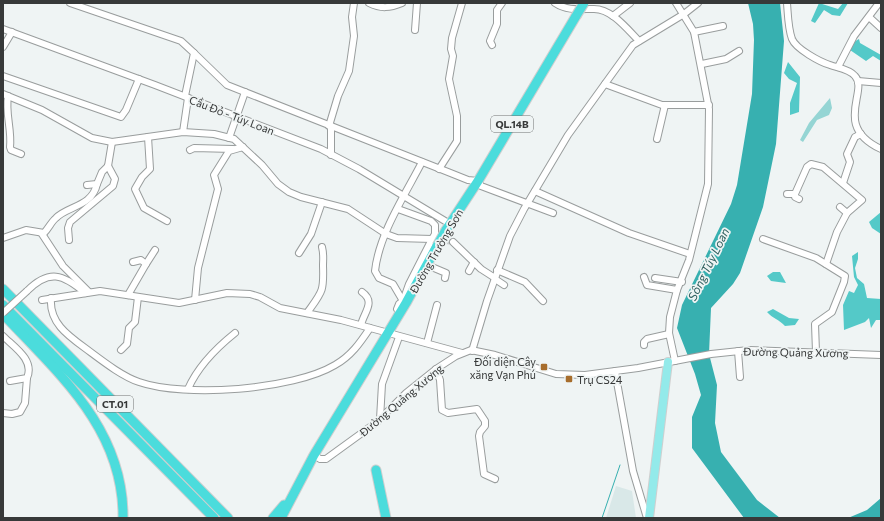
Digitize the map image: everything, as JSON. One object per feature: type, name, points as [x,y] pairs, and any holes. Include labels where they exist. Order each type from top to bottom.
[{"type":"highway","name":"Đường Trường Sơn","points":[[281,518],[289,500],[314,455],[401,311],[427,264],[434,243],[448,227],[478,181],[584,3]]},
{"type":"highway","name":"CT.01","points":[[3,288],[229,518]]},
{"type":"highway","name":"CT.01","points":[[3,305],[213,517]]},
{"type":"highway","points":[[3,314],[83,401],[95,418],[104,434],[118,471],[122,492],[123,518]]},
{"type":"highway","points":[[376,472],[386,518]]},
{"type":"highway","name":"Đường Trường Sơn","points":[[273,518],[289,500]]},
{"type":"main road","points":[[648,518],[674,361]]},
{"type":"street","points":[[70,3],[181,41],[227,85],[439,169],[468,180],[478,181],[479,185],[553,213]]},
{"type":"street","points":[[331,155],[330,126],[338,96],[349,71],[354,36],[352,17],[354,3]]},
{"type":"street","points":[[369,3],[377,7],[385,8],[402,3]]},
{"type":"street","points":[[415,30],[417,3]]},
{"type":"street","points":[[439,169],[458,135],[458,116],[449,79],[453,56],[451,49],[452,38],[462,3]]},
{"type":"street","points":[[492,45],[490,41],[497,24],[497,10],[502,3]]},
{"type":"street","points":[[555,3],[566,8],[584,11],[594,9],[606,12],[638,41]]},
{"type":"street","points":[[566,8],[572,3]]},
{"type":"street","points":[[612,16],[630,3]]},
{"type":"street","points":[[674,361],[669,334],[670,317],[677,290],[682,282],[690,254],[708,184],[709,105],[702,64],[694,38],[694,32],[676,3]]},
{"type":"street","points":[[472,351],[510,236],[568,136],[626,52],[638,41],[684,14],[698,3]]},
{"type":"street","points":[[787,3],[789,27],[795,44],[819,61],[854,75],[858,81],[854,113],[856,124],[861,134],[871,144],[881,148]]},
{"type":"street","points":[[838,68],[854,36],[876,4]]},
{"type":"street","points":[[868,17],[881,28]]},
{"type":"street","points":[[694,32],[723,26]]},
{"type":"street","name":"Cầu Đỏ - Túy Loan","points":[[3,29],[236,116],[331,155],[404,196],[448,227]]},
{"type":"street","points":[[3,47],[12,32]]},
{"type":"street","points":[[702,64],[726,59],[738,51]]},
{"type":"street","points":[[183,132],[186,97],[194,53]]},
{"type":"street","points":[[3,76],[121,117],[126,110],[139,79]]},
{"type":"street","points":[[858,81],[881,83]]},
{"type":"street","points":[[605,84],[665,105],[709,105]]},
{"type":"street","points":[[229,138],[245,92]]},
{"type":"street","points":[[21,154],[11,150],[10,147],[10,124],[6,108],[6,95],[42,110],[92,138],[112,142],[183,132],[214,134],[234,139],[262,165],[278,184],[289,192],[301,197],[348,209],[386,234],[402,239],[434,243]]},
{"type":"street","points":[[657,139],[665,105]]},
{"type":"street","points":[[843,183],[850,162],[847,154],[855,138],[861,134]]},
{"type":"street","points":[[148,137],[150,169],[140,180],[135,189],[143,207],[167,221]]},
{"type":"street","points":[[42,234],[56,216],[79,206],[88,199],[94,191],[102,172],[108,166],[112,142]]},
{"type":"street","points":[[190,150],[194,148],[234,149],[243,147]]},
{"type":"street","points":[[195,300],[198,268],[218,189],[214,175],[230,151],[234,149]]},
{"type":"street","points":[[403,301],[393,284],[379,278],[375,271],[386,234],[422,162]]},
{"type":"street","points":[[787,194],[797,197],[808,165],[817,164],[823,167],[862,200],[848,213],[837,232],[826,264]]},
{"type":"street","points":[[69,240],[68,228],[70,222],[113,186],[115,179],[108,166]]},
{"type":"street","points":[[87,185],[96,184]]},
{"type":"street","points":[[535,191],[629,233],[690,254]]},
{"type":"street","points":[[299,253],[311,234],[322,202]]},
{"type":"street","points":[[840,207],[848,213]]},
{"type":"street","points":[[398,209],[430,221],[435,225],[434,243],[409,284],[403,301],[397,309],[401,311]]},
{"type":"street","points":[[3,238],[26,230],[42,234],[63,266],[87,293]]},
{"type":"street","points":[[763,239],[802,252],[826,264],[845,276],[832,312],[816,322],[816,352]]},
{"type":"street","points":[[453,242],[474,262],[504,285]]},
{"type":"street","points":[[308,313],[322,293],[325,276],[322,247]]},
{"type":"street","points":[[128,295],[155,250]]},
{"type":"street","points":[[133,262],[141,260],[146,264]]},
{"type":"street","points":[[469,270],[474,262]]},
{"type":"street","points":[[427,264],[446,273],[445,278]]},
{"type":"street","points":[[498,270],[525,282],[543,301]]},
{"type":"street","points":[[3,314],[27,290],[41,279],[52,275],[63,279],[87,293]]},
{"type":"street","points":[[644,277],[647,285],[677,290]]},
{"type":"street","points":[[655,278],[682,282]]},
{"type":"street","points":[[42,300],[87,293],[114,292],[138,297],[180,302],[235,293],[250,294],[280,308],[361,325],[388,334],[462,353]]},
{"type":"street","points":[[361,325],[370,303],[368,296],[362,292]]},
{"type":"street","points":[[121,350],[127,344],[128,334],[135,322],[138,297]]},
{"type":"street","points":[[51,298],[51,310],[62,330],[104,363],[141,382],[188,389],[224,389],[266,386],[311,376],[331,368],[344,359],[356,349],[370,328]]},
{"type":"street","points":[[427,343],[437,305]]},
{"type":"street","points":[[188,389],[203,363],[235,333]]},
{"type":"street","points":[[644,345],[644,342],[647,339],[669,334]]},
{"type":"street","points":[[3,336],[27,359],[29,372],[27,378],[25,403],[20,412],[12,414],[3,412]]},
{"type":"street","points":[[380,419],[382,384],[399,337]]},
{"type":"street","name":"Đường Quảng Xương","points":[[314,455],[320,459],[326,459],[380,419],[406,393],[436,369],[462,353],[472,351],[495,355],[556,374],[585,375],[710,354],[738,351],[881,355]]},
{"type":"street","points":[[738,351],[740,377]]},
{"type":"street","points":[[436,369],[440,380],[444,412],[448,413],[477,409],[485,420],[485,426],[480,432],[479,436],[483,469],[484,474],[495,479]]},
{"type":"street","points":[[615,371],[633,471],[648,518]]},
{"type":"street","points":[[10,381],[27,378]]},
{"type":"shaded area","points":[[819,3],[838,9],[843,3],[848,3],[840,16],[832,15],[824,10],[815,23],[811,21]]},
{"type":"shaded area","points":[[859,39],[860,43],[881,55],[881,61],[873,56],[866,61],[850,50],[852,43]]},
{"type":"shaded area","points":[[788,62],[800,77],[799,112],[790,115],[790,103],[797,83],[789,79],[784,73]]},
{"type":"shaded area","points":[[830,98],[832,108],[829,115],[817,120],[803,142],[800,140],[809,123]]},
{"type":"shaded area","points":[[881,212],[881,234],[872,228],[869,222]]},
{"type":"shaded area","points":[[858,252],[858,259],[855,268],[857,278],[864,284],[867,298],[881,299],[881,320],[876,320],[871,328],[869,318],[865,322],[844,330],[843,305],[849,291],[854,293],[858,285],[854,277],[852,256]]},
{"type":"shaded area","points":[[773,272],[780,272],[786,283],[771,281],[767,276]]},
{"type":"shaded area","points":[[773,309],[789,318],[799,319],[795,325],[785,326],[767,312]]},
{"type":"shaded area","points":[[616,486],[632,491],[636,518],[606,518]]},
{"type":"water","name":"Sông Túy Loan","points":[[748,3],[780,3],[784,41],[776,144],[763,207],[740,273],[733,284],[711,308],[709,354],[717,385],[715,423],[721,452],[757,500],[780,518],[744,518],[692,448],[692,417],[701,395],[695,374],[677,328],[682,305],[731,204],[737,185],[752,94],[754,40],[753,24]]},
{"type":"water","points":[[881,498],[881,518],[848,518],[867,510]]},
{"type":"waterway","points":[[602,518],[620,465]]},
{"type":"tunnel","points":[[437,240],[453,242]]},
{"type":"place","name":"Đối diện Cây xăng Vạn Phú","points":[[544,367]]},
{"type":"place","name":"Trụ CS24","points":[[569,379]]}]
